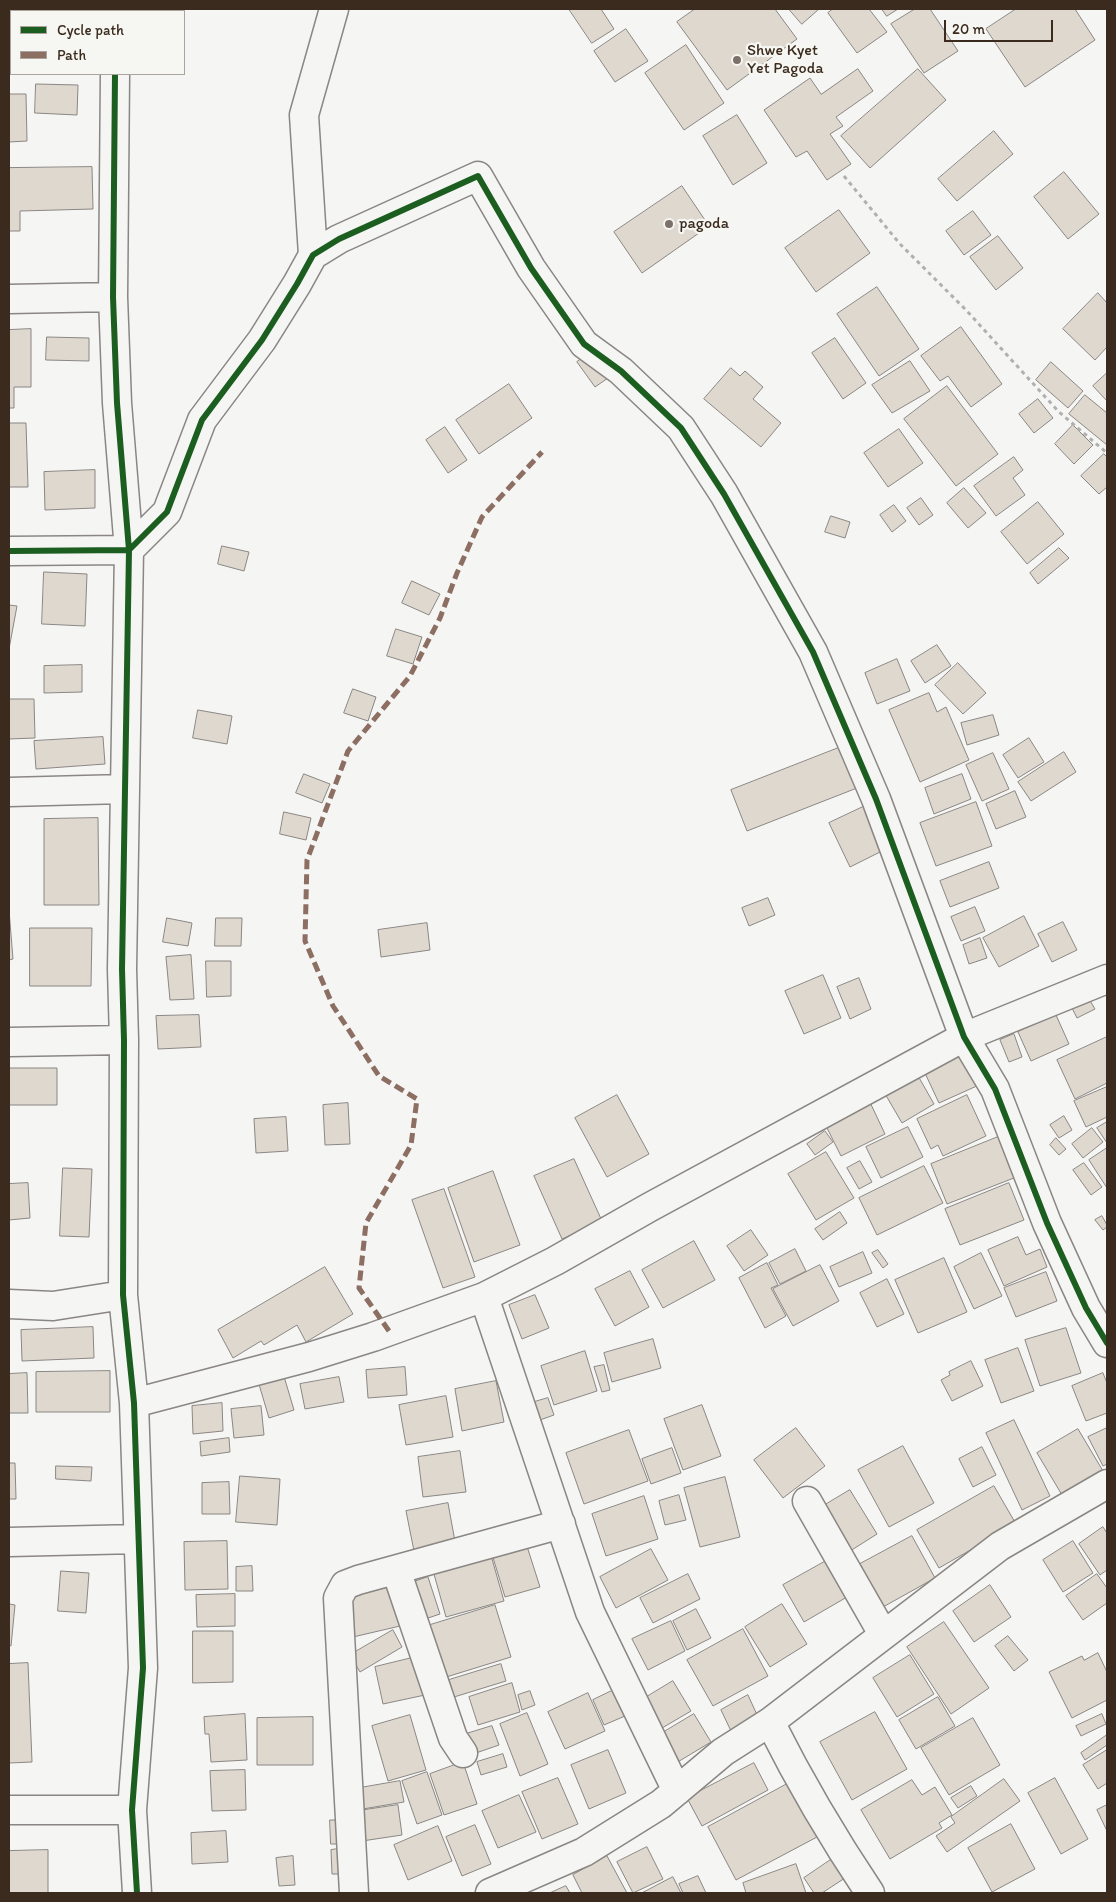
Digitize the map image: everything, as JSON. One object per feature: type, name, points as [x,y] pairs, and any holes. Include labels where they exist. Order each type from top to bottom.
[{"type":"street","points":[[313,255],[304,115],[334,9]]},
{"type":"street","points":[[115,75],[113,297],[117,404],[129,550],[122,969],[124,1040],[123,1295],[134,1403],[137,1539],[143,1668],[132,1810],[137,1893]]},
{"type":"street","points":[[9,552],[129,550],[167,512],[202,420],[262,340],[313,255],[339,239],[478,176],[531,268],[584,344],[621,371],[681,428],[724,494],[813,652],[876,799],[964,1037],[995,1089],[1047,1223],[1097,1305],[1107,1343]]},
{"type":"street","points":[[9,299],[113,297]]},
{"type":"street","points":[[9,792],[124,789]]},
{"type":"street","points":[[134,1403],[309,1357],[374,1337],[484,1297],[555,1261],[658,1202],[964,1037],[1107,980]]},
{"type":"street","points":[[9,1042],[124,1040]]},
{"type":"street","points":[[9,1304],[53,1306],[123,1295]]},
{"type":"street","points":[[484,1297],[590,1612],[676,1791]]},
{"type":"street","points":[[490,1893],[584,1852],[661,1804],[723,1752],[770,1722],[1000,1546],[1107,1484]]},
{"type":"street","points":[[808,1501],[883,1634]]},
{"type":"street","points":[[354,1893],[338,1598],[345,1586],[358,1580],[561,1524]]},
{"type":"street","points":[[9,1542],[137,1539]]},
{"type":"street","points":[[396,1570],[453,1738],[463,1753]]},
{"type":"street","points":[[770,1722],[799,1779],[838,1846],[870,1893]]},
{"type":"street","points":[[9,1810],[132,1810]]},
{"type":"path","points":[[844,176],[900,244],[966,310],[1060,412],[1107,453]]},
{"type":"building","points":[[569,9],[601,9],[614,29],[592,43]]},
{"type":"building","points":[[695,9],[775,9],[797,39],[727,90],[677,22]]},
{"type":"building","points":[[789,9],[819,9],[802,24]]},
{"type":"building","points":[[833,9],[869,9],[887,32],[857,53],[828,13]]},
{"type":"building","points":[[882,9],[898,9],[887,16]]},
{"type":"building","points":[[915,9],[930,9],[958,51],[924,73],[891,24]]},
{"type":"building","points":[[1016,9],[1075,9],[1095,40],[1025,87],[986,29]]},
{"type":"building","points":[[626,29],[648,61],[615,82],[594,51]]},
{"type":"building","points":[[686,45],[724,103],[684,130],[645,73]]},
{"type":"building","points":[[858,69],[873,91],[836,117],[843,126],[830,134],[851,164],[827,180],[807,151],[796,157],[764,110],[810,78],[821,94]]},
{"type":"building","points":[[918,69],[946,100],[870,168],[841,136]]},
{"type":"building","points":[[36,84],[78,85],[77,115],[35,113]]},
{"type":"building","points":[[9,94],[26,94],[27,141],[9,142]]},
{"type":"building","points":[[737,115],[767,163],[733,185],[703,136]]},
{"type":"building","points":[[994,131],[1013,154],[957,201],[938,179]]},
{"type":"building","points":[[92,167],[93,209],[20,211],[20,231],[9,231],[9,168]]},
{"type":"building","points":[[1064,172],[1099,214],[1068,239],[1034,197]]},
{"type":"building","points":[[682,186],[709,226],[642,273],[614,232]]},
{"type":"building","points":[[839,210],[870,253],[816,292],[785,248]]},
{"type":"building","points":[[973,211],[991,235],[964,255],[946,231]]},
{"type":"building","points":[[998,236],[1023,268],[996,290],[970,257]]},
{"type":"building","points":[[877,287],[919,349],[879,376],[837,314]]},
{"type":"building","points":[[1098,293],[1107,303],[1107,347],[1095,360],[1063,329]]},
{"type":"building","points":[[961,327],[1002,384],[971,407],[948,376],[940,381],[921,356]]},
{"type":"building","points":[[31,329],[31,387],[14,387],[14,408],[9,408],[9,330]]},
{"type":"building","points":[[47,337],[89,338],[89,361],[46,360]]},
{"type":"building","points":[[835,338],[866,383],[843,399],[812,353]]},
{"type":"building","points":[[591,352],[608,378],[595,387],[577,362]]},
{"type":"building","points":[[910,361],[930,391],[892,413],[872,385]]},
{"type":"building","points":[[1051,362],[1083,391],[1068,408],[1036,380]]},
{"type":"building","points":[[731,368],[740,376],[745,371],[763,387],[753,399],[781,423],[761,447],[704,399]]},
{"type":"building","points":[[1107,373],[1107,401],[1093,386]]},
{"type":"building","points":[[509,384],[532,418],[479,454],[456,420]]},
{"type":"building","points":[[947,386],[998,454],[956,486],[904,419]]},
{"type":"building","points":[[1085,395],[1107,413],[1107,445],[1069,414]]},
{"type":"building","points":[[1038,399],[1053,418],[1034,433],[1019,414]]},
{"type":"building","points":[[9,423],[26,423],[28,487],[9,487]]},
{"type":"building","points":[[1073,425],[1093,445],[1074,464],[1055,444]]},
{"type":"building","points":[[445,427],[467,460],[448,473],[426,440]]},
{"type":"building","points":[[899,429],[923,463],[888,487],[864,453]]},
{"type":"building","points":[[1104,454],[1107,457],[1107,487],[1099,494],[1081,476]]},
{"type":"building","points":[[1014,457],[1023,470],[1013,478],[1025,495],[996,516],[974,486]]},
{"type":"building","points":[[95,470],[95,508],[45,510],[44,472]]},
{"type":"building","points":[[964,488],[986,513],[968,528],[947,503]]},
{"type":"building","points":[[921,498],[933,515],[919,525],[907,508]]},
{"type":"building","points":[[1038,502],[1064,534],[1027,564],[1001,532]]},
{"type":"building","points":[[894,505],[906,521],[892,532],[880,515]]},
{"type":"building","points":[[831,516],[850,522],[845,538],[825,532]]},
{"type":"building","points":[[222,546],[249,552],[244,571],[218,564]]},
{"type":"building","points":[[1059,548],[1069,558],[1038,584],[1030,573]]},
{"type":"building","points":[[44,572],[87,574],[85,626],[42,624]]},
{"type":"building","points":[[412,581],[440,594],[429,615],[402,603]]},
{"type":"building","points":[[9,605],[17,606],[9,649]]},
{"type":"building","points":[[396,629],[422,637],[413,664],[387,656]]},
{"type":"building","points":[[937,645],[951,666],[925,683],[911,661]]},
{"type":"building","points":[[897,659],[910,691],[877,704],[865,673]]},
{"type":"building","points":[[958,663],[986,693],[963,714],[935,685]]},
{"type":"building","points":[[82,665],[82,692],[44,693],[44,666]]},
{"type":"building","points":[[353,689],[376,697],[368,721],[344,713]]},
{"type":"building","points":[[929,693],[937,712],[946,707],[969,760],[920,782],[889,710]]},
{"type":"building","points":[[9,699],[34,699],[35,738],[9,739]]},
{"type":"building","points":[[198,710],[232,716],[227,744],[193,738]]},
{"type":"building","points":[[993,715],[999,735],[967,745],[961,723]]},
{"type":"building","points":[[103,737],[105,764],[36,769],[34,741]]},
{"type":"building","points":[[1029,738],[1044,762],[1018,778],[1003,755]]},
{"type":"building","points":[[841,747],[857,788],[747,831],[731,790]]},
{"type":"building","points":[[1064,752],[1076,772],[1031,801],[1018,782]]},
{"type":"building","points":[[993,753],[1009,789],[982,801],[966,765]]},
{"type":"building","points":[[304,774],[330,784],[322,803],[296,793]]},
{"type":"building","points":[[962,774],[971,799],[934,814],[925,788]]},
{"type":"building","points":[[1015,791],[1026,817],[996,829],[986,804]]},
{"type":"building","points":[[976,802],[992,846],[936,866],[920,823]]},
{"type":"building","points":[[865,806],[886,849],[850,867],[829,823]]},
{"type":"building","points":[[284,812],[311,818],[306,840],[280,834]]},
{"type":"building","points":[[98,818],[99,905],[44,905],[44,819]]},
{"type":"building","points":[[989,862],[999,888],[950,907],[940,881]]},
{"type":"building","points":[[768,898],[775,915],[749,926],[742,908]]},
{"type":"building","points":[[975,907],[985,931],[961,941],[951,917]]},
{"type":"building","points":[[9,910],[13,959],[9,960]]},
{"type":"building","points":[[1024,916],[1039,946],[999,967],[983,938]]},
{"type":"building","points":[[167,918],[192,923],[188,946],[163,942]]},
{"type":"building","points":[[216,918],[242,918],[241,946],[215,946]]},
{"type":"building","points":[[1063,922],[1077,950],[1052,962],[1038,934]]},
{"type":"building","points":[[427,923],[430,950],[381,957],[378,930]]},
{"type":"building","points":[[30,928],[92,928],[91,986],[30,986]]},
{"type":"building","points":[[980,938],[987,958],[969,964],[963,945]]},
{"type":"building","points":[[191,955],[194,999],[170,1000],[166,957]]},
{"type":"building","points":[[206,961],[231,961],[231,996],[207,997]]},
{"type":"building","points":[[823,975],[841,1018],[804,1034],[785,991]]},
{"type":"building","points":[[859,978],[871,1009],[850,1019],[837,987]]},
{"type":"building","points":[[1089,999],[1095,1009],[1077,1018],[1072,1008]]},
{"type":"building","points":[[199,1015],[201,1047],[158,1049],[156,1016]]},
{"type":"building","points":[[1056,1015],[1069,1044],[1031,1061],[1018,1032]]},
{"type":"building","points":[[1014,1034],[1022,1057],[1009,1062],[1000,1040]]},
{"type":"building","points":[[1107,1037],[1107,1083],[1075,1099],[1057,1060]]},
{"type":"building","points":[[964,1053],[979,1085],[939,1103],[924,1071]]},
{"type":"building","points":[[9,1068],[57,1068],[57,1105],[9,1105]]},
{"type":"building","points":[[917,1074],[934,1104],[902,1123],[884,1092]]},
{"type":"building","points":[[1107,1087],[1107,1117],[1086,1127],[1074,1101]]},
{"type":"building","points":[[617,1095],[649,1154],[607,1177],[575,1118]]},
{"type":"building","points":[[967,1095],[986,1136],[943,1156],[938,1145],[931,1149],[917,1119]]},
{"type":"building","points":[[867,1096],[885,1134],[841,1156],[822,1118]]},
{"type":"building","points":[[348,1103],[350,1144],[325,1145],[323,1105]]},
{"type":"building","points":[[1064,1116],[1072,1130],[1059,1138],[1050,1125]]},
{"type":"building","points":[[286,1117],[288,1151],[256,1153],[254,1119]]},
{"type":"building","points":[[1107,1122],[1107,1143],[1097,1128]]},
{"type":"building","points":[[908,1127],[923,1157],[881,1178],[866,1147]]},
{"type":"building","points":[[1092,1128],[1103,1142],[1083,1158],[1072,1144]]},
{"type":"building","points":[[825,1131],[833,1142],[815,1155],[807,1144]]},
{"type":"building","points":[[1003,1135],[1019,1176],[947,1204],[931,1164]]},
{"type":"building","points":[[1056,1138],[1066,1149],[1059,1155],[1050,1145]]},
{"type":"building","points":[[1107,1148],[1107,1188],[1089,1160]]},
{"type":"building","points":[[826,1152],[854,1198],[816,1220],[788,1174]]},
{"type":"building","points":[[574,1159],[602,1221],[562,1239],[534,1176]]},
{"type":"building","points":[[860,1161],[872,1182],[859,1189],[847,1168]]},
{"type":"building","points":[[1084,1163],[1102,1187],[1091,1195],[1073,1170]]},
{"type":"building","points":[[924,1166],[943,1203],[877,1235],[859,1198]]},
{"type":"building","points":[[63,1168],[92,1169],[89,1237],[60,1236]]},
{"type":"building","points":[[493,1171],[520,1245],[474,1262],[448,1188]]},
{"type":"building","points":[[28,1183],[30,1218],[9,1220],[9,1184]]},
{"type":"building","points":[[1009,1183],[1024,1220],[960,1245],[945,1209]]},
{"type":"building","points":[[444,1189],[475,1277],[443,1288],[412,1200]]},
{"type":"building","points":[[840,1212],[847,1223],[823,1240],[815,1229]]},
{"type":"building","points":[[1102,1216],[1107,1225],[1103,1230],[1095,1220]]},
{"type":"building","points":[[751,1230],[768,1255],[744,1271],[727,1246]]},
{"type":"building","points":[[1018,1237],[1026,1255],[1040,1249],[1047,1267],[1004,1286],[988,1250]]},
{"type":"building","points":[[694,1241],[715,1280],[663,1308],[642,1270]]},
{"type":"building","points":[[795,1249],[806,1271],[780,1284],[769,1263]]},
{"type":"building","points":[[878,1250],[888,1264],[883,1268],[872,1253]]},
{"type":"building","points":[[863,1252],[872,1273],[839,1287],[830,1267]]},
{"type":"building","points":[[981,1253],[1002,1296],[974,1309],[954,1267]]},
{"type":"building","points":[[944,1258],[967,1312],[918,1333],[895,1280]]},
{"type":"building","points":[[767,1263],[778,1285],[771,1288],[786,1316],[765,1328],[739,1278]]},
{"type":"building","points":[[820,1265],[839,1301],[793,1326],[773,1289]]},
{"type":"building","points":[[325,1267],[353,1314],[306,1342],[297,1325],[264,1345],[261,1341],[233,1358],[218,1330]]},
{"type":"building","points":[[630,1271],[649,1307],[615,1326],[595,1289]]},
{"type":"building","points":[[1046,1272],[1057,1301],[1016,1317],[1004,1288]]},
{"type":"building","points":[[887,1279],[904,1314],[877,1327],[860,1293]]},
{"type":"building","points":[[535,1295],[549,1328],[522,1339],[509,1305]]},
{"type":"building","points":[[93,1327],[94,1358],[22,1361],[21,1330]]},
{"type":"building","points":[[1066,1328],[1081,1373],[1040,1386],[1025,1340]]},
{"type":"building","points":[[653,1339],[661,1368],[612,1382],[604,1353]]},
{"type":"building","points":[[1018,1348],[1034,1391],[1001,1403],[985,1360]]},
{"type":"building","points":[[585,1351],[597,1391],[554,1405],[541,1366]]},
{"type":"building","points":[[971,1361],[983,1386],[952,1401],[941,1380],[950,1375],[949,1372]]},
{"type":"building","points":[[604,1365],[610,1390],[602,1392],[594,1367]]},
{"type":"building","points":[[405,1367],[407,1395],[368,1398],[366,1370]]},
{"type":"building","points":[[110,1371],[110,1412],[36,1412],[36,1372]]},
{"type":"building","points":[[27,1373],[28,1413],[9,1413],[9,1374]]},
{"type":"building","points":[[283,1373],[294,1410],[269,1418],[258,1381]]},
{"type":"building","points":[[1103,1373],[1107,1383],[1107,1413],[1086,1421],[1072,1386]]},
{"type":"building","points":[[339,1377],[344,1402],[305,1409],[300,1384]]},
{"type":"building","points":[[496,1381],[504,1422],[462,1431],[455,1389]]},
{"type":"building","points":[[446,1396],[453,1437],[406,1445],[399,1405]]},
{"type":"building","points":[[548,1398],[554,1415],[537,1421],[531,1403]]},
{"type":"building","points":[[222,1403],[223,1431],[193,1434],[192,1406]]},
{"type":"building","points":[[702,1405],[721,1456],[683,1470],[664,1419]]},
{"type":"building","points":[[261,1406],[264,1435],[234,1438],[231,1409]]},
{"type":"building","points":[[1014,1420],[1050,1496],[1022,1510],[986,1433]]},
{"type":"building","points":[[796,1428],[825,1466],[783,1498],[754,1460]]},
{"type":"building","points":[[1107,1428],[1107,1464],[1103,1466],[1088,1437]]},
{"type":"building","points":[[1078,1429],[1103,1471],[1062,1495],[1037,1453]]},
{"type":"building","points":[[629,1430],[648,1481],[584,1504],[566,1453]]},
{"type":"building","points":[[229,1438],[230,1452],[201,1456],[200,1442]]},
{"type":"building","points":[[903,1446],[934,1503],[889,1527],[858,1470]]},
{"type":"building","points":[[982,1447],[996,1475],[973,1487],[959,1459]]},
{"type":"building","points":[[672,1448],[681,1473],[651,1484],[642,1459]]},
{"type":"building","points":[[460,1451],[466,1492],[423,1497],[418,1457]]},
{"type":"building","points":[[9,1463],[15,1463],[16,1499],[9,1499]]},
{"type":"building","points":[[56,1466],[92,1467],[91,1481],[56,1479]]},
{"type":"building","points":[[240,1476],[280,1479],[277,1525],[236,1522]]},
{"type":"building","points":[[725,1477],[740,1537],[700,1547],[684,1488]]},
{"type":"building","points":[[229,1482],[230,1514],[202,1514],[202,1483]]},
{"type":"building","points":[[994,1486],[1016,1524],[939,1568],[917,1530]]},
{"type":"building","points":[[850,1490],[877,1534],[847,1553],[820,1508]]},
{"type":"building","points":[[679,1495],[686,1520],[665,1525],[659,1501]]},
{"type":"building","points":[[644,1496],[658,1539],[606,1556],[592,1514]]},
{"type":"building","points":[[448,1503],[456,1547],[415,1556],[406,1511]]},
{"type":"building","points":[[1103,1527],[1107,1533],[1107,1570],[1100,1575],[1079,1544]]},
{"type":"building","points":[[912,1536],[935,1578],[883,1607],[860,1564]]},
{"type":"building","points":[[525,1540],[540,1587],[505,1597],[491,1551]]},
{"type":"building","points":[[227,1541],[228,1589],[185,1590],[184,1542]]},
{"type":"building","points":[[1073,1541],[1093,1573],[1063,1592],[1043,1560]]},
{"type":"building","points":[[651,1549],[668,1580],[616,1608],[600,1577]]},
{"type":"building","points":[[490,1552],[504,1601],[446,1617],[432,1567]]},
{"type":"building","points":[[826,1561],[847,1597],[804,1622],[783,1585]]},
{"type":"building","points":[[252,1566],[253,1591],[236,1591],[236,1567]]},
{"type":"building","points":[[61,1571],[89,1573],[86,1613],[58,1611]]},
{"type":"building","points":[[688,1574],[700,1599],[653,1623],[640,1598]]},
{"type":"building","points":[[1097,1574],[1107,1588],[1107,1603],[1083,1620],[1066,1596]]},
{"type":"building","points":[[428,1577],[440,1614],[419,1621],[408,1584]]},
{"type":"building","points":[[990,1585],[1011,1617],[974,1642],[953,1611]]},
{"type":"building","points":[[391,1587],[400,1626],[353,1637],[344,1598]]},
{"type":"building","points":[[235,1594],[235,1626],[197,1627],[196,1595]]},
{"type":"building","points":[[9,1604],[15,1605],[11,1646],[9,1645]]},
{"type":"building","points":[[782,1604],[807,1644],[770,1667],[745,1627]]},
{"type":"building","points":[[495,1605],[511,1657],[443,1678],[427,1626]]},
{"type":"building","points":[[696,1609],[711,1638],[687,1650],[673,1621]]},
{"type":"building","points":[[671,1621],[685,1651],[648,1670],[632,1639]]},
{"type":"building","points":[[944,1622],[989,1688],[951,1714],[907,1647]]},
{"type":"building","points":[[743,1629],[768,1676],[713,1706],[687,1660]]},
{"type":"building","points":[[393,1630],[402,1647],[360,1672],[350,1655]]},
{"type":"building","points":[[193,1631],[233,1631],[233,1682],[193,1683]]},
{"type":"building","points":[[1008,1636],[1028,1660],[1014,1671],[995,1646]]},
{"type":"building","points":[[1098,1653],[1107,1672],[1107,1700],[1072,1718],[1049,1672],[1082,1656],[1084,1660]]},
{"type":"building","points":[[910,1655],[934,1694],[897,1717],[873,1678]]},
{"type":"building","points":[[416,1657],[425,1695],[383,1704],[375,1667]]},
{"type":"building","points":[[28,1663],[32,1762],[9,1763],[9,1664]]},
{"type":"building","points":[[501,1664],[506,1681],[454,1697],[449,1680]]},
{"type":"building","points":[[673,1681],[691,1711],[657,1731],[640,1701]]},
{"type":"building","points":[[512,1683],[520,1712],[478,1725],[469,1697]]},
{"type":"building","points":[[620,1687],[632,1713],[604,1725],[593,1700]]},
{"type":"building","points":[[530,1691],[535,1705],[522,1710],[518,1695]]},
{"type":"building","points":[[588,1693],[605,1731],[565,1749],[548,1712]]},
{"type":"building","points":[[748,1695],[758,1717],[731,1731],[721,1710]]},
{"type":"building","points":[[938,1697],[955,1726],[916,1749],[899,1720]]},
{"type":"building","points":[[875,1712],[907,1769],[852,1800],[820,1742]]},
{"type":"building","points":[[527,1713],[548,1764],[520,1776],[500,1724]]},
{"type":"building","points":[[245,1714],[247,1760],[211,1762],[209,1734],[205,1734],[204,1717]]},
{"type":"building","points":[[694,1714],[711,1742],[676,1763],[659,1735]]},
{"type":"building","points":[[1102,1714],[1106,1724],[1081,1736],[1076,1726]]},
{"type":"building","points":[[410,1715],[426,1770],[388,1781],[372,1726]]},
{"type":"building","points":[[313,1717],[313,1765],[257,1765],[257,1718]]},
{"type":"building","points":[[973,1718],[1000,1765],[949,1795],[921,1748]]},
{"type":"building","points":[[492,1726],[499,1745],[473,1754],[466,1734]]},
{"type":"building","points":[[1107,1735],[1107,1745],[1085,1760],[1081,1753]]},
{"type":"building","points":[[608,1750],[626,1793],[589,1809],[571,1765]]},
{"type":"building","points":[[1107,1750],[1107,1783],[1098,1789],[1083,1765]]},
{"type":"building","points":[[503,1754],[507,1767],[481,1775],[477,1762]]},
{"type":"building","points":[[463,1762],[477,1804],[444,1815],[430,1774]]},
{"type":"building","points":[[754,1763],[768,1790],[702,1826],[687,1798]]},
{"type":"building","points":[[245,1770],[246,1810],[212,1811],[210,1771]]},
{"type":"building","points":[[427,1772],[442,1815],[417,1824],[402,1781]]},
{"type":"building","points":[[558,1778],[578,1824],[542,1839],[522,1792]]},
{"type":"building","points":[[1055,1778],[1088,1839],[1061,1854],[1028,1793]]},
{"type":"building","points":[[1004,1779],[1020,1801],[947,1852],[936,1836],[955,1823],[951,1817]]},
{"type":"building","points":[[912,1780],[922,1795],[935,1787],[952,1815],[939,1823],[942,1828],[890,1859],[861,1810]]},
{"type":"building","points":[[400,1781],[404,1802],[357,1810],[354,1789]]},
{"type":"building","points":[[789,1783],[817,1837],[736,1880],[708,1827]]},
{"type":"building","points":[[971,1786],[977,1796],[958,1808],[951,1798]]},
{"type":"building","points":[[519,1795],[536,1832],[498,1848],[482,1811]]},
{"type":"building","points":[[398,1805],[402,1835],[362,1841],[358,1811]]},
{"type":"building","points":[[1107,1805],[1107,1831],[1097,1810]]},
{"type":"building","points":[[330,1820],[340,1820],[342,1844],[331,1844]]},
{"type":"building","points":[[1011,1824],[1035,1869],[992,1892],[968,1848]]},
{"type":"building","points":[[475,1825],[491,1864],[462,1876],[446,1837]]},
{"type":"building","points":[[438,1826],[452,1861],[408,1880],[394,1845]]},
{"type":"building","points":[[226,1831],[228,1862],[192,1864],[191,1833]]},
{"type":"building","points":[[647,1847],[663,1879],[633,1893],[617,1862]]},
{"type":"building","points":[[345,1848],[347,1874],[332,1874],[331,1850]]},
{"type":"building","points":[[48,1850],[48,1893],[9,1893],[9,1851]]},
{"type":"building","points":[[293,1856],[295,1885],[279,1886],[276,1858]]},
{"type":"building","points":[[607,1856],[627,1893],[582,1893],[573,1875]]},
{"type":"building","points":[[835,1857],[848,1876],[822,1893],[814,1893],[804,1878]]},
{"type":"building","points":[[796,1864],[806,1893],[746,1893],[743,1883]]},
{"type":"building","points":[[698,1876],[706,1893],[683,1893],[679,1884]]},
{"type":"building","points":[[673,1877],[681,1893],[642,1893]]},
{"type":"building","points":[[566,1886],[570,1893],[550,1893]]},
{"type":"marked path","points":[[389,1331],[359,1288],[366,1223],[411,1145],[417,1099],[379,1076],[333,1006],[305,941],[307,860],[348,751],[410,676],[440,618],[457,573],[482,517],[542,452]]},
{"type":"cycle path","points":[[115,75],[113,297],[117,403],[129,550],[122,969],[124,1040],[123,1295],[134,1403],[143,1668],[132,1810],[137,1893]]},
{"type":"cycle path","points":[[9,551],[129,550],[167,512],[202,420],[262,340],[313,255],[339,239],[478,176],[531,268],[584,344],[621,371],[681,428],[724,494],[813,652],[876,799],[964,1037],[995,1089],[1047,1223],[1086,1308],[1107,1343]]},
{"type":"place","name":"Shwe Kyet Yet Pagoda","points":[[737,60]]},
{"type":"place","name":"pagoda","points":[[669,224]]}]
